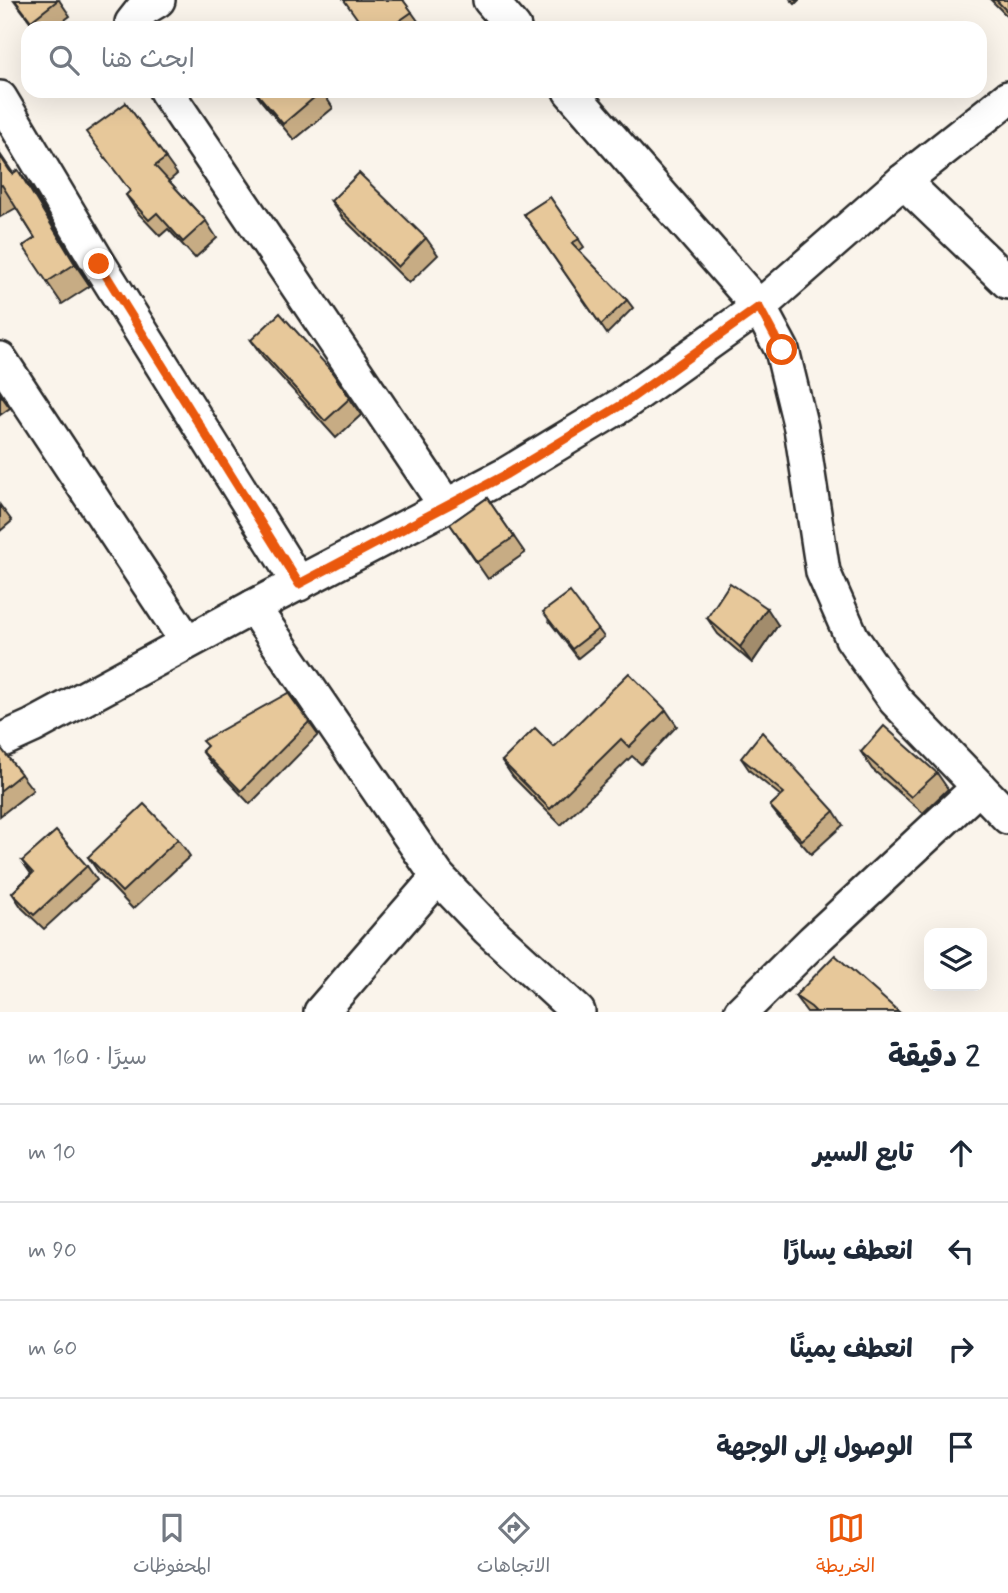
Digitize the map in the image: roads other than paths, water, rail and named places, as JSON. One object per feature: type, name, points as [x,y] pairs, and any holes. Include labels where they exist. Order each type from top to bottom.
[{"type":"street","points":[[134,21],[143,9],[158,0]]},
{"type":"street","points":[[490,0],[508,21]]},
{"type":"street","points":[[0,741],[33,726],[507,474],[623,404],[759,307],[903,181],[1008,97]]},
{"type":"street","points":[[0,98],[99,264],[299,584]]},
{"type":"street","points":[[171,98],[446,506]]},
{"type":"street","points":[[576,98],[759,307],[782,350],[801,428],[823,572],[852,638],[895,700],[1008,817]]},
{"type":"street","points":[[903,181],[1008,282]]},
{"type":"street","points":[[0,359],[187,642]]},
{"type":"street","points":[[253,607],[438,877],[488,929],[578,1012]]},
{"type":"street","points":[[741,1012],[813,941],[979,787]]},
{"type":"street","points":[[321,1012],[438,877]]}]
